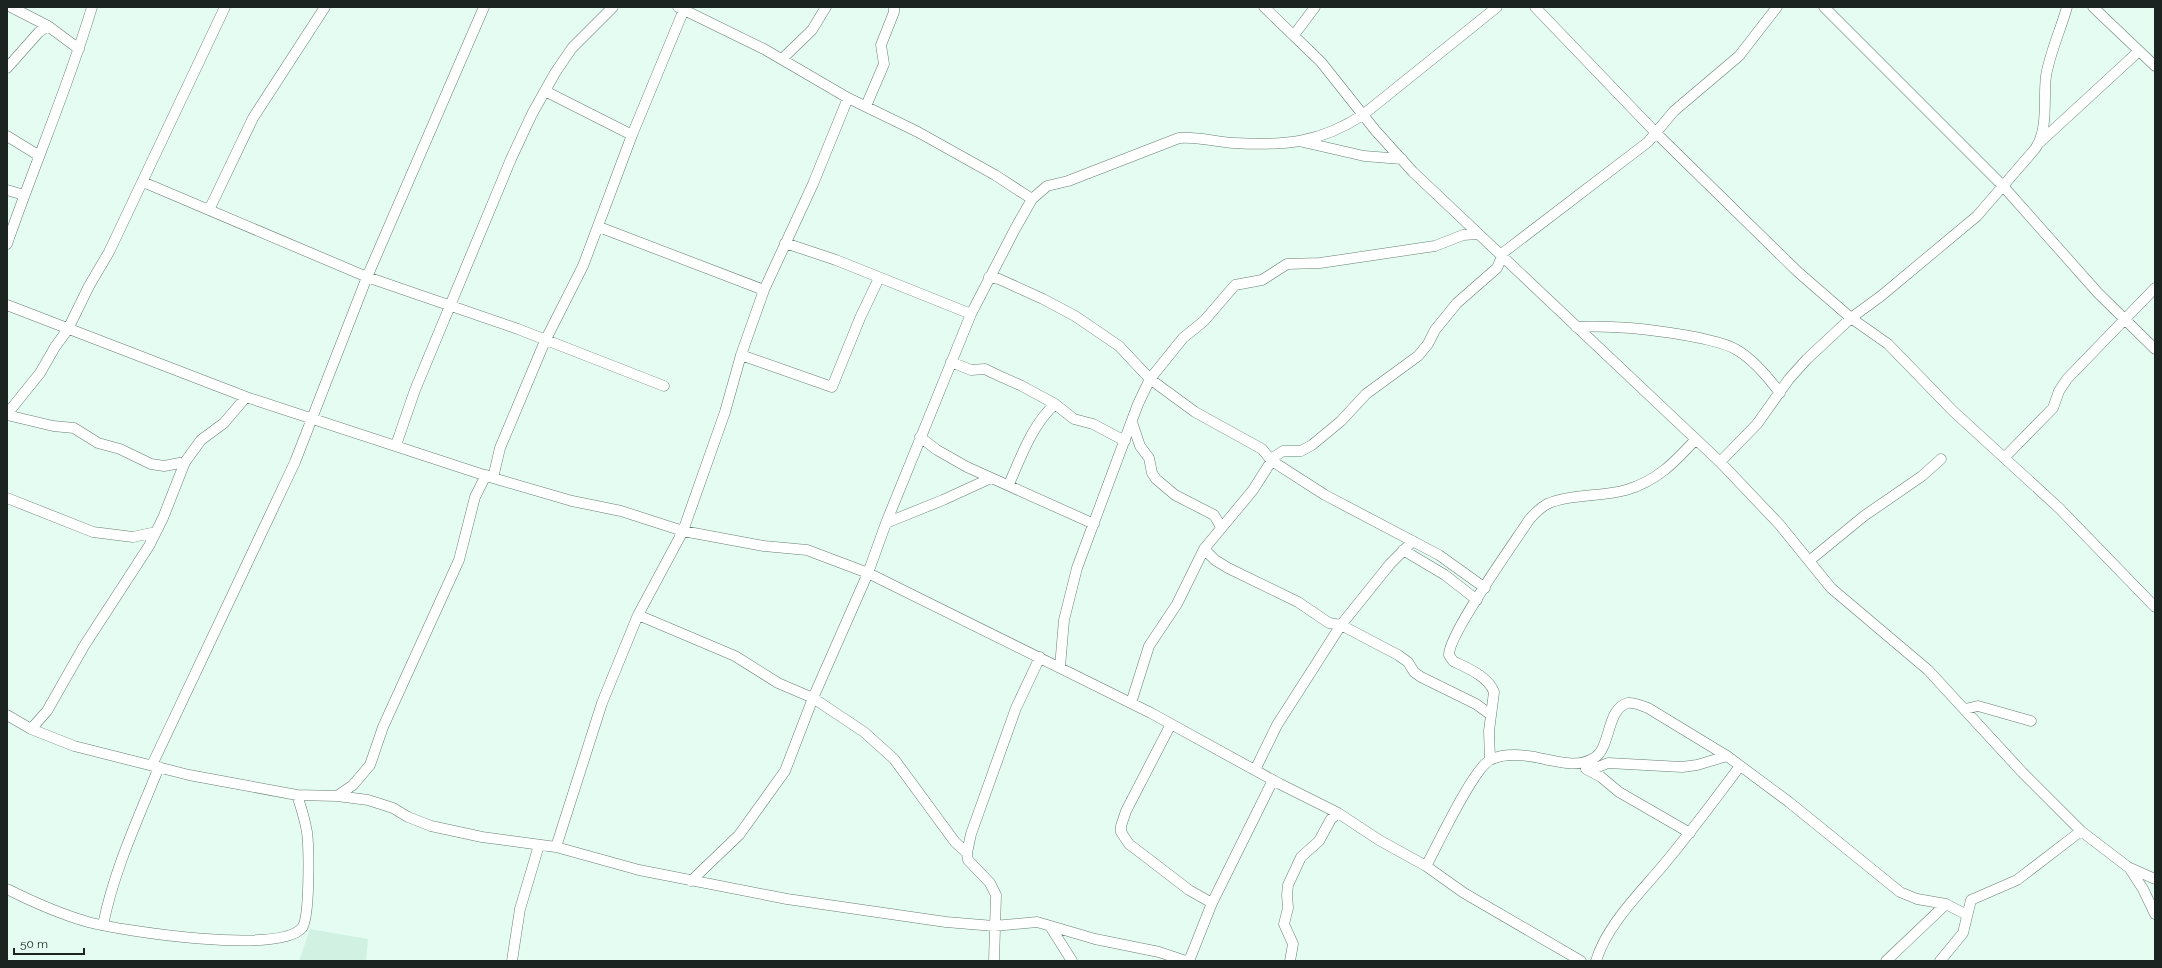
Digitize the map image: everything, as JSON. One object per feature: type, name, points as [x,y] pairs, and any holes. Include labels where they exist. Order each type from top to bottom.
[{"type":"street","points":[[11,7],[48,26],[79,49]]},
{"type":"street","points":[[7,244],[38,155],[64,93],[92,7]]},
{"type":"street","points":[[185,462],[164,466],[151,464],[120,449],[98,442],[74,428],[53,426],[7,415],[40,373],[55,347],[68,329],[89,286],[109,252],[225,7]]},
{"type":"street","points":[[209,210],[253,118],[326,7]]},
{"type":"street","points":[[103,925],[112,888],[155,766],[295,462],[367,277],[484,7]]},
{"type":"street","points":[[396,445],[415,390],[511,159],[545,91],[572,48],[613,7]]},
{"type":"street","points":[[782,60],[812,30],[826,7]]},
{"type":"street","points":[[866,106],[884,64],[881,45],[894,7]]},
{"type":"street","points":[[1264,7],[1321,62],[1364,114],[1375,130],[1402,158],[1413,172],[1501,257],[1720,462],[1779,524],[1831,588],[1928,670],[2022,772],[2081,831],[2128,867],[2155,880]]},
{"type":"street","points":[[1294,35],[1315,7]]},
{"type":"street","points":[[691,881],[739,835],[780,780],[791,757],[813,698],[868,573],[920,437],[971,314],[989,277],[1032,199],[1047,186],[1068,181],[1180,138],[1190,137],[1234,143],[1271,145],[1300,141],[1342,129],[1364,114],[1497,7]]},
{"type":"street","points":[[1535,7],[1656,133],[1798,272],[1851,318],[1888,344],[1954,411],[2059,508],[2155,607]]},
{"type":"street","points":[[1131,703],[1149,646],[1177,604],[1204,549],[1253,490],[1277,454],[1283,451],[1301,451],[1312,445],[1341,421],[1366,394],[1418,356],[1428,344],[1435,330],[1457,303],[1497,268],[1501,257],[1508,249],[1640,149],[1656,133],[1674,111],[1738,56],[1777,7]]},
{"type":"street","points":[[1824,7],[2004,186],[2098,293],[2155,349]]},
{"type":"street","points":[[2039,143],[2048,68],[2067,7]]},
{"type":"street","points":[[2093,7],[2155,66]]},
{"type":"street","points":[[337,796],[353,785],[370,765],[383,727],[459,560],[475,497],[490,476],[500,448],[545,341],[572,290],[599,227],[632,135],[682,8],[782,60],[848,98],[918,132],[995,175],[1032,199]]},
{"type":"street","points":[[7,68],[39,32],[48,26]]},
{"type":"street","points":[[1720,462],[1757,424],[1807,359],[1851,318],[1881,296],[1977,216],[2039,143],[2139,51]]},
{"type":"street","points":[[545,91],[632,135]]},
{"type":"street","points":[[556,847],[595,722],[638,616],[682,531],[725,412],[741,355],[764,290],[813,184],[848,98]]},
{"type":"street","points":[[7,136],[38,155]]},
{"type":"street","points":[[1300,141],[1323,145],[1364,156],[1402,158]]},
{"type":"street","points":[[143,182],[367,277],[450,306],[664,386]]},
{"type":"street","points":[[7,190],[24,195]]},
{"type":"street","points":[[599,227],[764,290]]},
{"type":"street","points":[[1060,667],[1064,620],[1077,568],[1132,422],[1150,379],[1183,338],[1204,321],[1235,285],[1262,280],[1287,264],[1320,263],[1435,246],[1463,235],[1478,234]]},
{"type":"street","points":[[785,243],[836,260],[971,314]]},
{"type":"street","points":[[989,277],[999,279],[1075,316],[1119,346],[1150,379],[1205,418],[1262,449],[1272,460],[1358,513],[1440,555],[1485,588]]},
{"type":"street","points":[[741,355],[832,387],[860,318],[879,278]]},
{"type":"street","points":[[2005,457],[2053,408],[2067,379],[2155,288]]},
{"type":"street","points":[[7,305],[246,397],[490,476],[572,501],[621,511],[682,531],[764,546],[807,550],[868,573],[1131,703],[1273,780],[1338,813],[1379,840],[1426,866],[1464,893],[1581,961]]},
{"type":"street","points":[[1576,327],[1602,326],[1648,329],[1728,344],[1745,355],[1768,378],[1780,393]]},
{"type":"street","points":[[951,362],[971,370],[988,370],[1055,404],[1074,419],[1093,424],[1125,441]]},
{"type":"street","points":[[31,729],[47,711],[80,652],[128,576],[144,555],[156,532],[185,462],[201,440],[228,419],[246,397]]},
{"type":"street","points":[[1009,484],[1023,452],[1035,430],[1048,411],[1055,404]]},
{"type":"street","points":[[1132,422],[1140,446],[1146,454],[1156,479],[1175,495],[1214,515],[1221,527]]},
{"type":"street","points":[[920,437],[947,456],[991,478],[1009,484],[1094,524]]},
{"type":"street","points":[[1490,760],[1489,731],[1494,692],[1490,685],[1475,672],[1453,661],[1449,655],[1452,641],[1477,600],[1529,520],[1541,508],[1561,501],[1627,490],[1664,472],[1696,439]]},
{"type":"street","points":[[1809,560],[1864,516],[1922,476],[1941,459]]},
{"type":"street","points":[[886,523],[943,500],[991,478]]},
{"type":"street","points":[[7,498],[93,532],[133,537],[156,532]]},
{"type":"street","points":[[1255,770],[1277,725],[1341,625],[1380,575],[1413,541]]},
{"type":"street","points":[[1204,549],[1215,560],[1228,568],[1298,602],[1329,623],[1341,625],[1398,655],[1408,662],[1414,672],[1421,677],[1476,704],[1491,715]]},
{"type":"street","points":[[1403,550],[1444,575],[1477,600]]},
{"type":"street","points":[[638,616],[735,656],[778,683],[813,698],[864,732],[884,749],[914,785],[955,842],[967,853]]},
{"type":"street","points":[[994,961],[994,926],[997,903],[994,889],[968,860],[967,853],[971,834],[1016,708],[1040,657]]},
{"type":"street","points":[[1572,765],[1585,762],[1598,756],[1618,709],[1627,703],[1648,708],[1727,756],[1900,892],[1917,899],[1946,904],[1967,915]]},
{"type":"street","points":[[1965,709],[1978,706],[2031,721]]},
{"type":"street","points":[[8,718],[74,746],[206,779],[297,794],[337,796],[381,803],[419,822],[452,830],[556,847],[639,870],[691,881],[787,899],[912,918],[994,926],[1030,922],[1095,939],[1159,952],[1188,961],[1212,902],[1273,780]]},
{"type":"street","points":[[1171,724],[1132,798],[1121,826],[1121,832],[1130,844],[1189,890],[1212,902]]},
{"type":"street","points":[[1426,866],[1468,787],[1481,768],[1490,760],[1517,755],[1591,770],[1619,792],[1690,833]]},
{"type":"street","points":[[1591,770],[1608,763],[1689,766],[1727,756]]},
{"type":"street","points":[[1596,961],[1600,948],[1610,931],[1637,896],[1690,833],[1740,766]]},
{"type":"street","points":[[7,889],[54,911],[103,925],[147,933],[242,942],[292,935],[298,932],[304,925],[306,917],[308,851],[307,832],[297,794]]},
{"type":"street","points":[[1290,961],[1293,944],[1284,924],[1288,908],[1288,885],[1301,858],[1319,841],[1331,819],[1338,813]]},
{"type":"street","points":[[1940,961],[1963,933],[1968,906],[1972,899],[2017,880],[2081,831]]},
{"type":"street","points":[[512,961],[520,909],[539,844]]},
{"type":"street","points":[[2128,867],[2143,889],[2155,914]]},
{"type":"street","points":[[1886,961],[1946,904]]},
{"type":"street","points":[[1050,926],[1072,961]]},
{"type":"shaded area","points":[[310,929],[368,939],[366,961],[299,961]]}]
